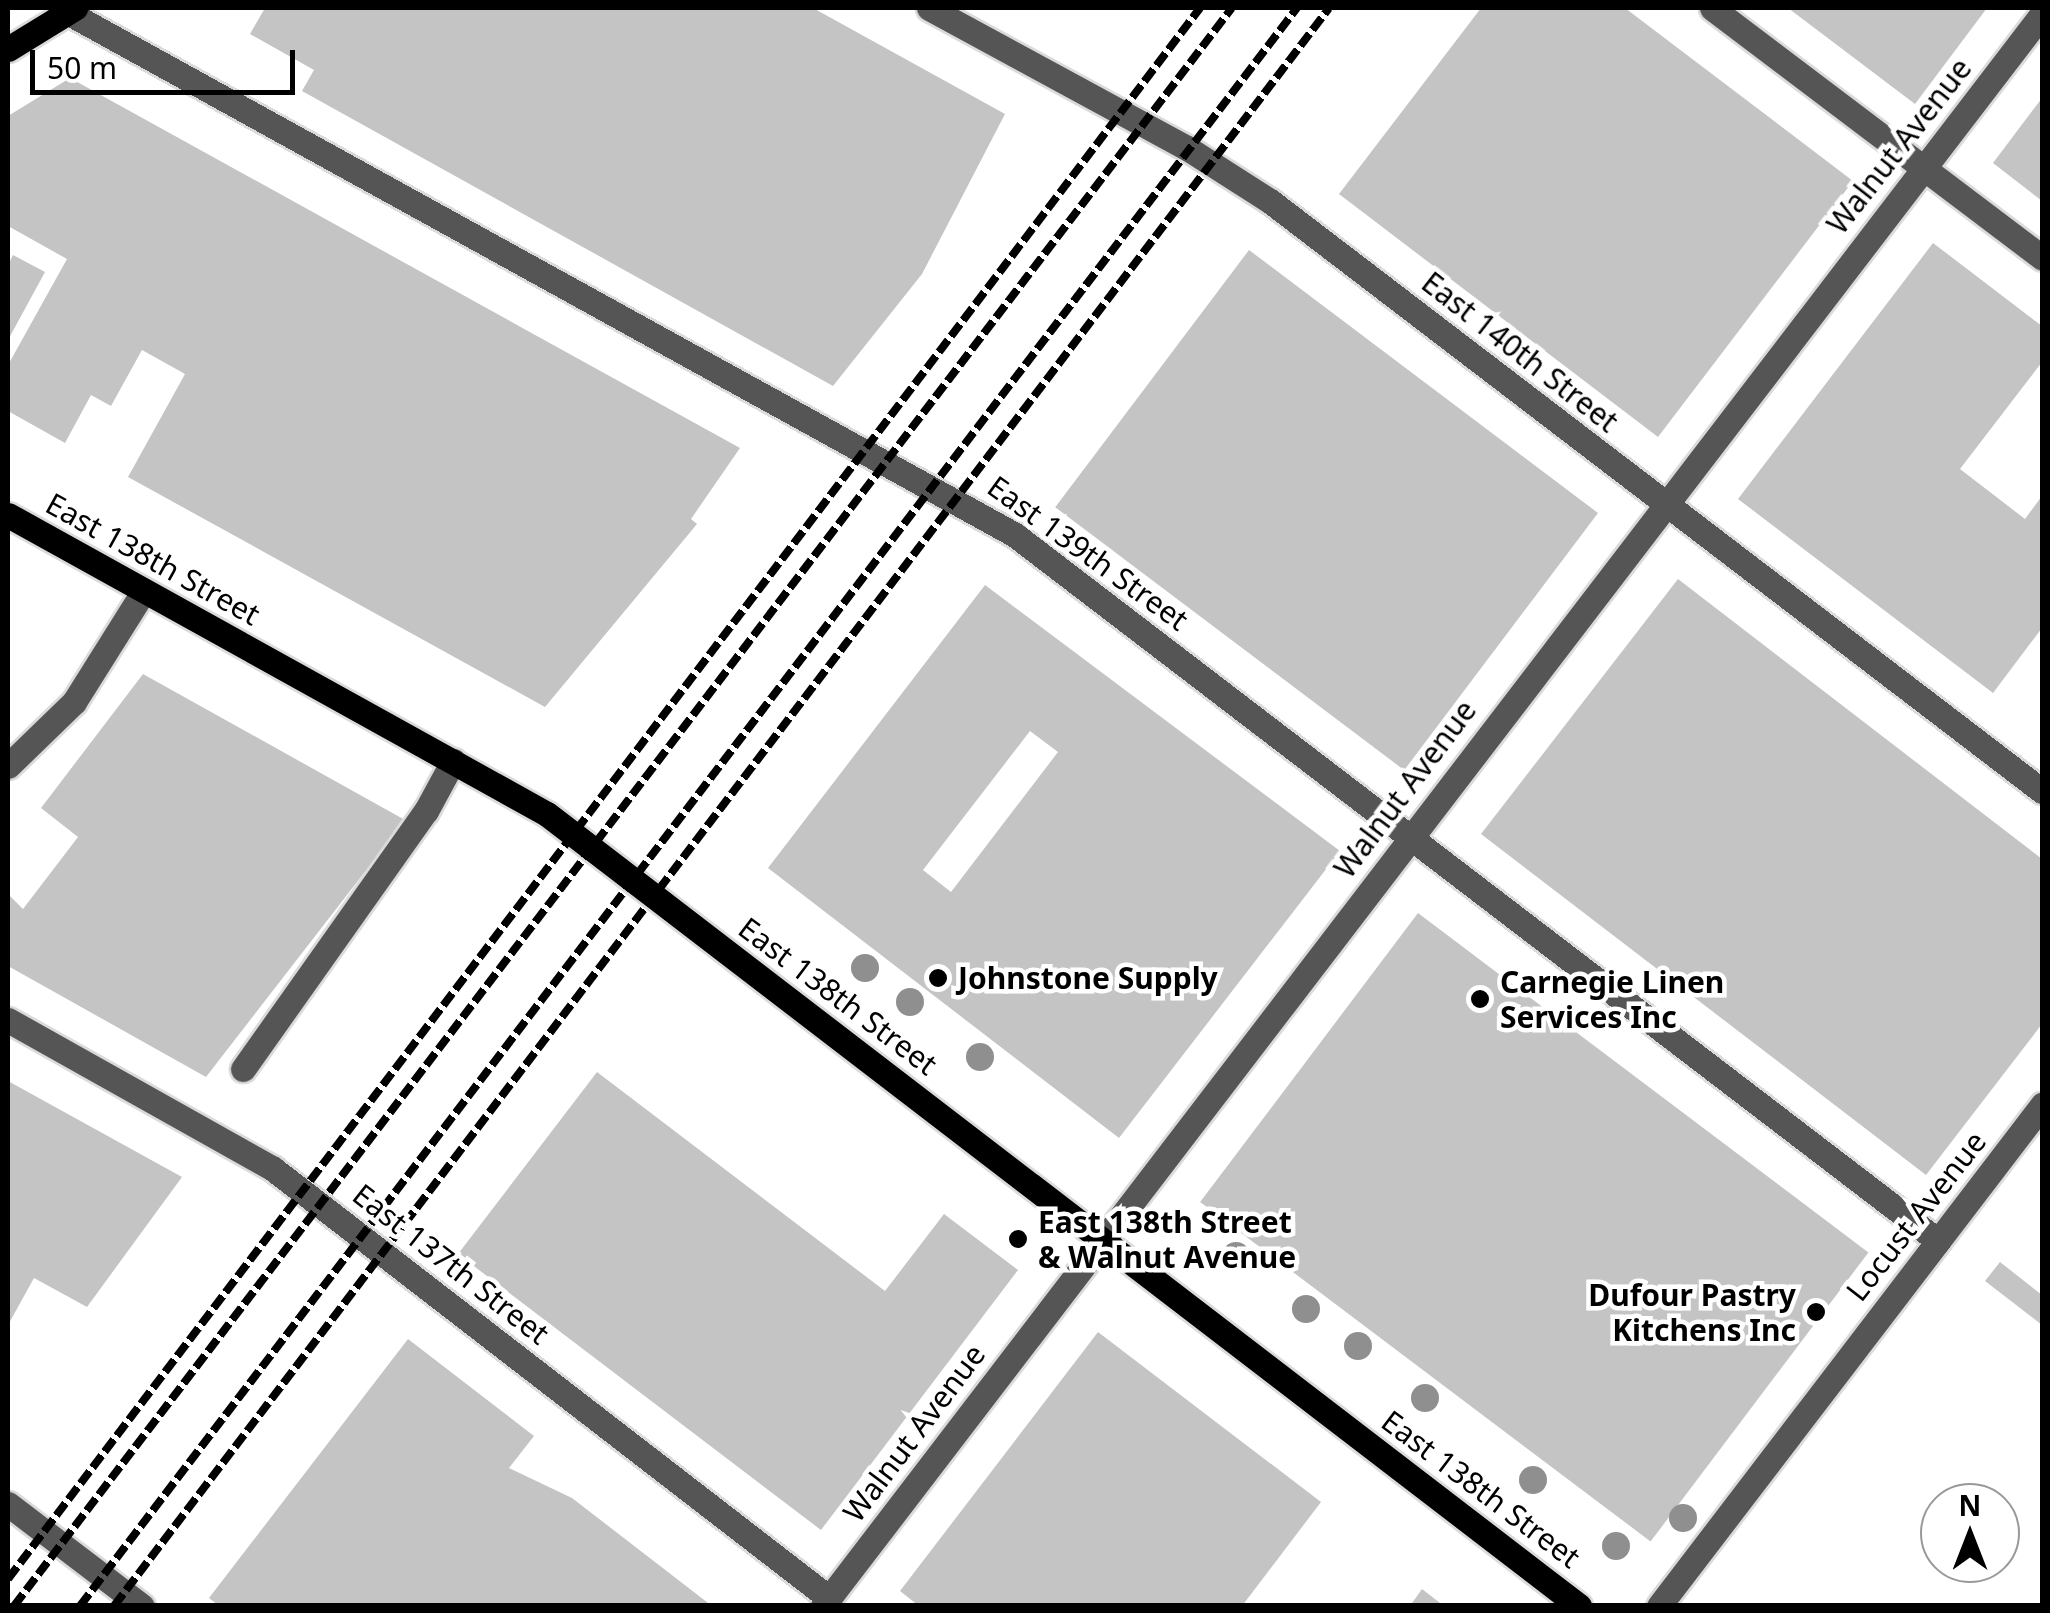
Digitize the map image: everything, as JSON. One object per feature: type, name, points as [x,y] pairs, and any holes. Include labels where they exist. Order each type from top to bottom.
[{"type":"main road","points":[[8,49],[71,10]]},
{"type":"main road","name":"East 138th Street","points":[[8,515],[453,760],[587,843],[1579,1606]]},
{"type":"street","name":"East 140th Street","points":[[929,8],[1187,148],[1270,201],[2042,791]]},
{"type":"street","points":[[1712,8],[2042,258]]},
{"type":"street","name":"East 139th Street","points":[[71,10],[1015,535],[1938,1240]]},
{"type":"street","name":"Walnut Avenue","points":[[826,1602],[2042,14]]},
{"type":"street","points":[[8,766],[74,702],[143,592]]},
{"type":"street","points":[[243,1068],[426,811],[453,760]]},
{"type":"street","name":"East 137th Street","points":[[8,1020],[272,1168],[826,1602]]},
{"type":"street","name":"Locust Avenue","points":[[1659,1606],[2042,1106]]},
{"type":"street","points":[[8,1504],[142,1606]]},
{"type":"building","points":[[265,8],[813,8],[1005,114],[922,274],[833,386],[302,91],[314,70],[250,34]]},
{"type":"building","points":[[1481,8],[1625,8],[1853,181],[1658,437],[1339,194]]},
{"type":"building","points":[[1788,8],[1987,8],[1915,104]]},
{"type":"building","points":[[70,78],[740,448],[691,519],[697,524],[545,707],[128,477],[185,374],[142,350],[111,406],[91,395],[65,443],[8,411],[8,365],[67,259],[8,226],[8,116]]},
{"type":"building","points":[[2042,98],[2042,201],[1993,163]]},
{"type":"building","points":[[1933,243],[2042,326],[2042,362],[1960,469],[2025,519],[2042,496],[2042,628],[1993,693],[1738,499]]},
{"type":"building","points":[[1249,250],[1598,513],[1404,770],[1055,507]]},
{"type":"building","points":[[13,255],[45,272],[8,340],[8,265]]},
{"type":"building","points":[[1678,579],[2042,859],[2042,1024],[1926,1175],[1481,834]]},
{"type":"building","points":[[985,585],[1340,851],[1119,1138],[768,868]],"holes":[[[1030,731],[1058,752],[951,892],[923,870]]]},
{"type":"building","points":[[143,674],[405,820],[206,1077],[8,966],[8,894],[23,909],[78,837],[41,808]]},
{"type":"building","points":[[1418,913],[1868,1252],[1651,1542],[1200,1202]]},
{"type":"building","points":[[597,1072],[885,1291],[944,1214],[1018,1270],[821,1530],[458,1254]]},
{"type":"building","points":[[8,1081],[182,1177],[87,1307],[34,1278],[8,1325]]},
{"type":"building","points":[[2000,1262],[2042,1295],[2042,1325],[1985,1281]]},
{"type":"building","points":[[1098,1332],[1321,1502],[1242,1606],[919,1606],[900,1591]]},
{"type":"building","points":[[408,1339],[534,1436],[509,1468],[572,1498],[712,1606],[219,1606],[209,1598]]},
{"type":"building","points":[[1422,1589],[1444,1606],[1410,1606]]},
{"type":"railway","points":[[8,1579],[1200,8]]},
{"type":"railway","points":[[14,1606],[1232,8]]},
{"type":"railway","points":[[80,1606],[1297,8]]},
{"type":"railway","points":[[114,1606],[1329,8]]},
{"type":"place","name":"Johnstone Supply","points":[[938,978]]},
{"type":"place","name":"Carnegie Linen Services Inc","points":[[1480,999]]},
{"type":"place","name":"East 138th Street & Walnut Avenue","points":[[1018,1239]]},
{"type":"place","name":"Dufour Pastry Kitchens Inc","points":[[1816,1312]]}]
